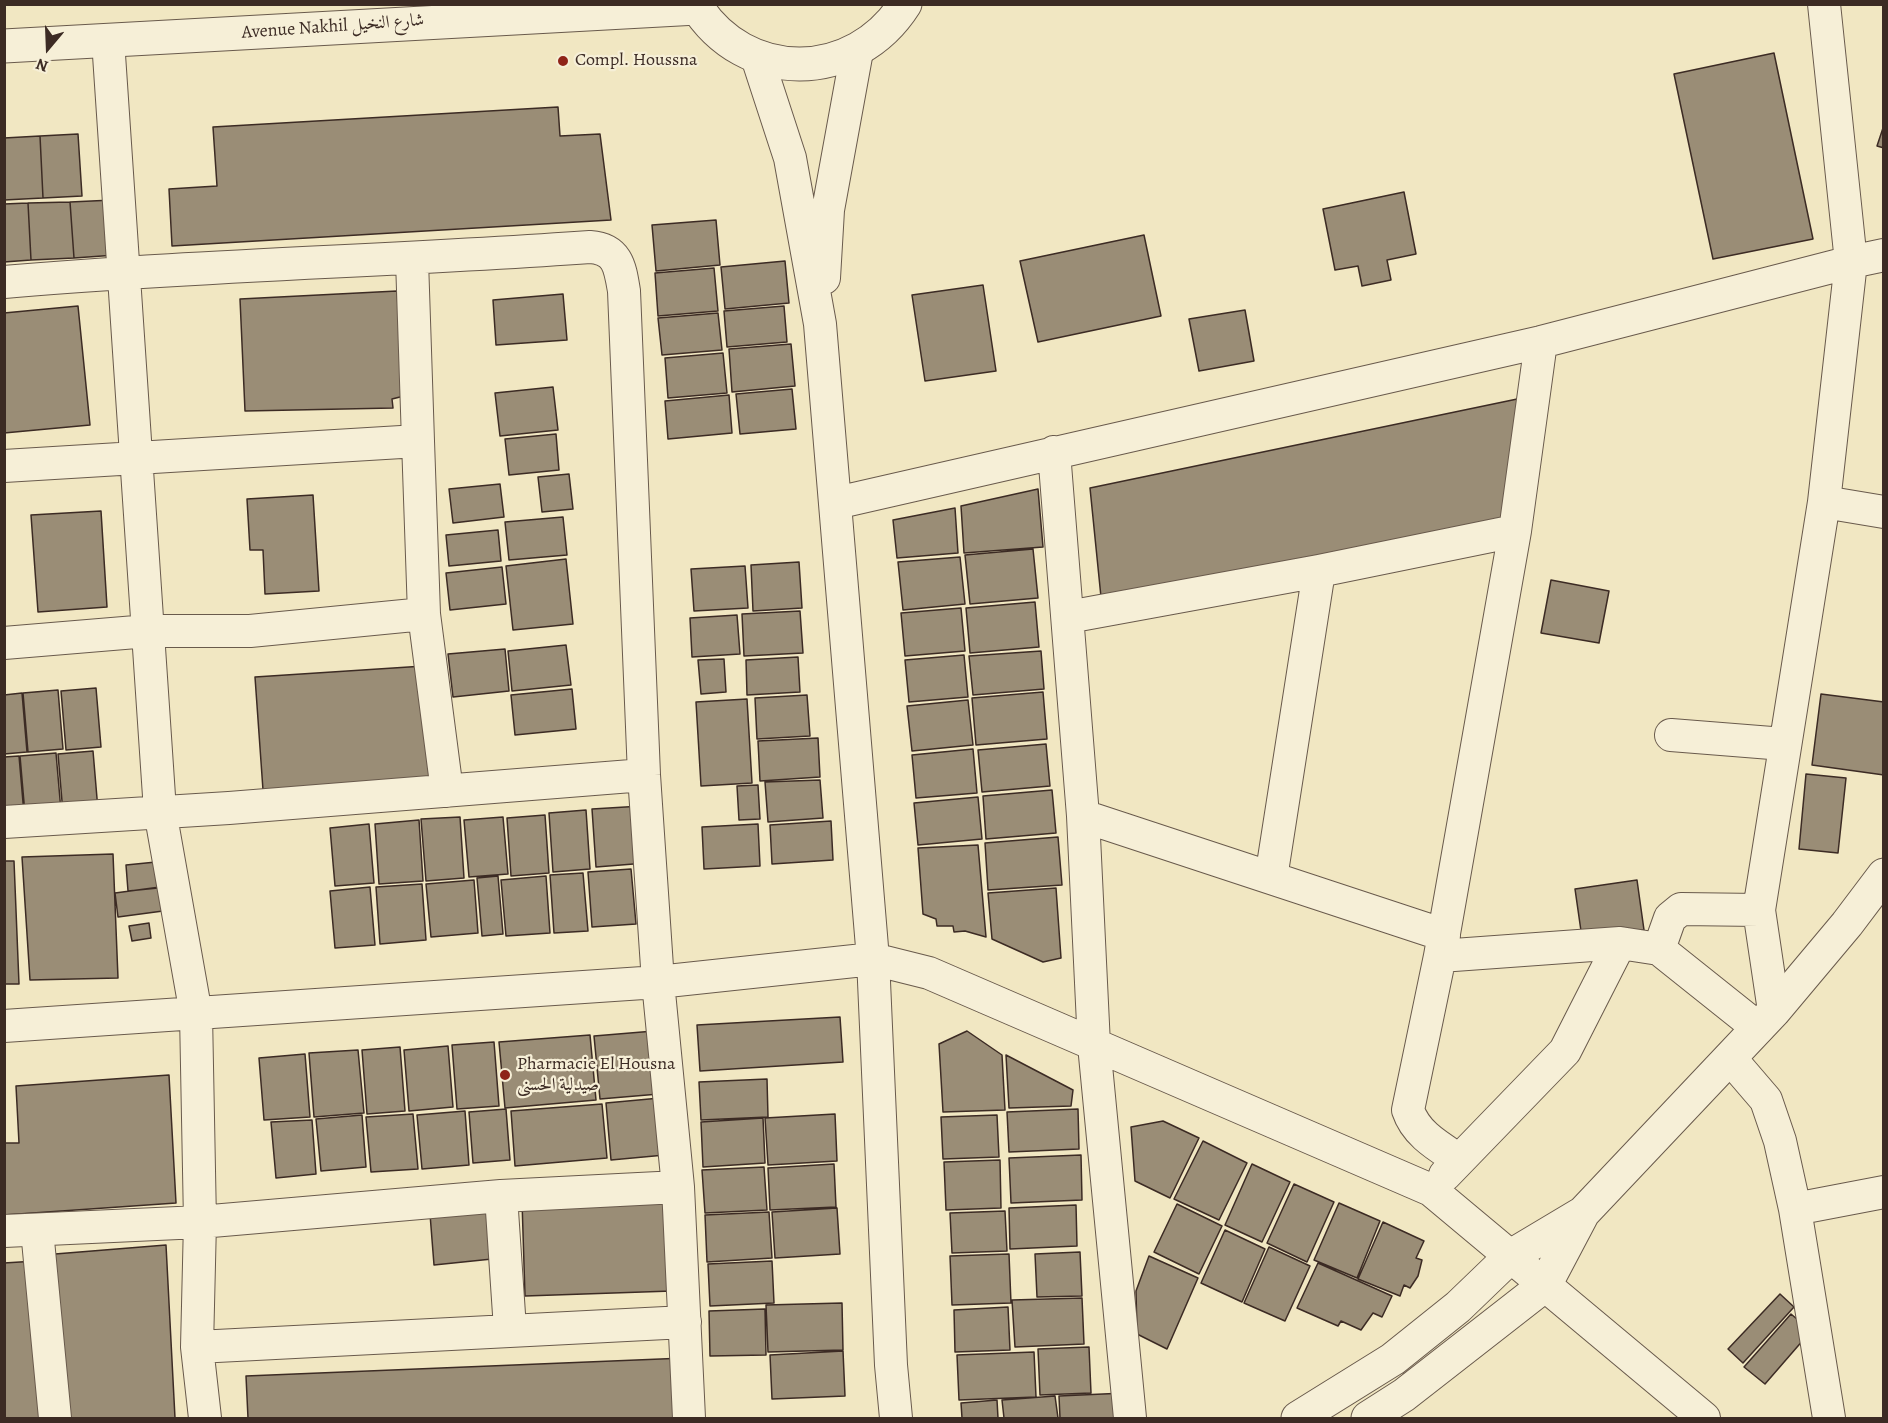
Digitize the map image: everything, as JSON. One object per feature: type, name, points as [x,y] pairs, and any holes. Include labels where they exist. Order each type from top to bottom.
[{"type":"street","points":[[1766,1019],[1759,910],[1824,502],[1851,262],[1824,4]]},
{"type":"street","points":[[696,6],[723,37],[758,57],[791,64],[808,64],[825,62],[857,51],[879,36],[906,5]]},
{"type":"street","name":"Avenue Nakhil شارع النخيل","points":[[4,46],[696,6]]},
{"type":"street","points":[[108,40],[160,811],[196,1014],[200,1222],[197,1347],[205,1419]]},
{"type":"street","points":[[820,324],[828,210],[857,51]]},
{"type":"street","points":[[758,57],[790,158],[820,324],[873,959],[890,1354],[896,1419]]},
{"type":"street","points":[[4,282],[124,272],[412,260],[590,247],[603,248],[618,261],[624,291],[644,775],[658,982],[678,1186],[688,1419]]},
{"type":"street","points":[[836,504],[1054,452],[1541,342],[1884,255]]},
{"type":"street","points":[[412,260],[424,614],[447,791]]},
{"type":"street","points":[[1459,1160],[1425,1136],[1411,1119],[1408,1110],[1442,945],[1515,531],[1541,342]]},
{"type":"street","points":[[4,466],[418,441]]},
{"type":"street","points":[[1054,452],[1083,816],[1094,1045],[1130,1419]]},
{"type":"street","points":[[1824,502],[1884,512]]},
{"type":"street","points":[[1068,617],[1319,572],[1515,531]]},
{"type":"street","points":[[1271,878],[1319,572]]},
{"type":"street","points":[[4,643],[148,631],[250,631],[424,614]]},
{"type":"street","points":[[1671,735],[1784,744]]},
{"type":"street","points":[[4,822],[644,775]]},
{"type":"street","points":[[1083,816],[1271,878],[1442,945],[1620,944],[1659,949],[1766,1019]]},
{"type":"street","points":[[1298,1419],[1393,1359],[1458,1307],[1511,1257],[1583,1213],[1766,1019],[1847,924],[1884,875]]},
{"type":"street","points":[[1659,949],[1670,918],[1681,909],[1759,910]]},
{"type":"street","points":[[1431,1190],[1565,1052],[1620,944]]},
{"type":"street","points":[[4,1026],[658,982],[873,959],[929,973],[1431,1190],[1704,1419]]},
{"type":"street","points":[[1730,1058],[1766,1100],[1780,1141],[1795,1209],[1829,1419]]},
{"type":"street","points":[[4,1231],[200,1222],[501,1196],[678,1186]]},
{"type":"street","points":[[1795,1209],[1884,1192]]},
{"type":"street","points":[[501,1196],[510,1329]]},
{"type":"street","points":[[1368,1419],[1431,1375],[1545,1285],[1583,1213]]},
{"type":"street","points":[[37,1230],[55,1419]]},
{"type":"street","points":[[197,1347],[510,1329],[685,1322]]},
{"type":"building","points":[[1774,53],[1813,239],[1713,259],[1674,74]]},
{"type":"building","points":[[558,107],[560,136],[600,134],[611,220],[172,246],[169,189],[217,186],[213,127]]},
{"type":"building","points":[[1884,125],[1884,148],[1877,146]]},
{"type":"building","points":[[78,134],[82,196],[43,198],[40,136]]},
{"type":"building","points":[[40,136],[43,198],[4,200],[4,138]]},
{"type":"building","points":[[1404,192],[1416,254],[1387,260],[1391,280],[1362,286],[1358,266],[1335,270],[1323,209]]},
{"type":"building","points":[[113,200],[116,255],[74,258],[70,202]]},
{"type":"building","points":[[70,202],[74,258],[31,260],[28,203]]},
{"type":"building","points":[[28,203],[31,260],[4,262],[4,204]]},
{"type":"building","points":[[716,220],[720,265],[656,271],[652,225]]},
{"type":"building","points":[[1144,235],[1161,316],[1038,342],[1020,261]]},
{"type":"building","points":[[785,261],[789,303],[725,309],[721,267]]},
{"type":"building","points":[[714,268],[718,311],[658,316],[655,273]]},
{"type":"building","points":[[983,285],[996,371],[925,381],[912,295]]},
{"type":"building","points":[[397,291],[404,396],[392,399],[393,408],[245,411],[240,299]]},
{"type":"building","points":[[563,294],[567,340],[496,345],[493,300]]},
{"type":"building","points":[[78,306],[90,425],[4,433],[4,313]]},
{"type":"building","points":[[784,306],[787,342],[727,347],[724,311]]},
{"type":"building","points":[[1245,310],[1254,361],[1199,371],[1189,319]]},
{"type":"building","points":[[718,313],[722,350],[662,355],[658,318]]},
{"type":"building","points":[[791,344],[795,386],[732,392],[729,349]]},
{"type":"building","points":[[723,353],[727,393],[668,398],[665,358]]},
{"type":"building","points":[[553,387],[558,430],[500,436],[495,393]]},
{"type":"building","points":[[792,389],[796,429],[740,434],[736,394]]},
{"type":"building","points":[[729,395],[732,433],[668,439],[665,401]]},
{"type":"building","points":[[1522,398],[1512,518],[1102,607],[1090,488]]},
{"type":"building","points":[[556,434],[559,470],[509,475],[505,439]]},
{"type":"building","points":[[569,474],[573,509],[542,512],[538,477]]},
{"type":"building","points":[[500,484],[504,517],[453,523],[449,489]]},
{"type":"building","points":[[1038,489],[1043,547],[964,553],[961,506]]},
{"type":"building","points":[[313,495],[319,591],[265,594],[263,550],[250,550],[247,499]]},
{"type":"building","points":[[955,508],[958,553],[897,558],[893,520]]},
{"type":"building","points":[[101,511],[107,607],[38,612],[31,515]]},
{"type":"building","points":[[563,517],[567,555],[509,560],[505,522]]},
{"type":"building","points":[[498,530],[501,561],[449,566],[446,535]]},
{"type":"building","points":[[1033,549],[1038,598],[970,604],[965,555]]},
{"type":"building","points":[[960,557],[965,604],[903,610],[898,562]]},
{"type":"building","points":[[566,559],[573,624],[513,630],[506,566]]},
{"type":"building","points":[[799,562],[802,608],[753,611],[751,565]]},
{"type":"building","points":[[745,566],[748,608],[694,611],[691,569]]},
{"type":"building","points":[[502,567],[506,604],[450,610],[446,573]]},
{"type":"building","points":[[1551,580],[1609,591],[1599,643],[1541,633]]},
{"type":"building","points":[[1035,602],[1039,647],[970,653],[966,608]]},
{"type":"building","points":[[961,608],[965,651],[905,656],[901,613]]},
{"type":"building","points":[[800,611],[803,653],[744,656],[742,614]]},
{"type":"building","points":[[737,615],[740,654],[692,657],[690,618]]},
{"type":"building","points":[[566,645],[571,685],[512,691],[508,651]]},
{"type":"building","points":[[505,649],[509,691],[453,697],[448,654]]},
{"type":"building","points":[[1041,651],[1044,689],[973,695],[969,656]]},
{"type":"building","points":[[964,655],[968,697],[909,702],[905,660]]},
{"type":"building","points":[[798,657],[800,692],[747,695],[746,660]]},
{"type":"building","points":[[724,659],[726,692],[701,694],[698,660]]},
{"type":"building","points":[[424,666],[432,779],[263,790],[255,677]]},
{"type":"building","points":[[96,688],[101,747],[66,750],[61,691]]},
{"type":"building","points":[[572,689],[576,729],[515,735],[511,695]]},
{"type":"building","points":[[58,690],[63,749],[28,752],[23,693]]},
{"type":"building","points":[[1043,692],[1047,739],[976,745],[972,698]]},
{"type":"building","points":[[22,693],[27,752],[4,754],[4,695]]},
{"type":"building","points":[[1821,694],[1884,702],[1884,775],[1812,765]]},
{"type":"building","points":[[807,695],[810,736],[757,739],[755,698]]},
{"type":"building","points":[[747,699],[752,783],[701,786],[696,702]]},
{"type":"building","points":[[968,700],[973,745],[912,751],[907,706]]},
{"type":"building","points":[[818,738],[820,777],[760,781],[758,741]]},
{"type":"building","points":[[1046,744],[1050,786],[982,792],[978,750]]},
{"type":"building","points":[[973,749],[977,793],[916,798],[912,755]]},
{"type":"building","points":[[93,751],[98,810],[63,813],[58,754]]},
{"type":"building","points":[[56,753],[61,811],[25,814],[20,756]]},
{"type":"building","points":[[19,756],[24,814],[4,816],[4,757]]},
{"type":"building","points":[[1806,774],[1846,778],[1838,853],[1799,849]]},
{"type":"building","points":[[820,780],[823,818],[768,822],[765,782]]},
{"type":"building","points":[[758,785],[760,819],[739,820],[737,786]]},
{"type":"building","points":[[1052,790],[1056,833],[986,839],[983,796]]},
{"type":"building","points":[[978,797],[982,839],[918,845],[914,803]]},
{"type":"building","points":[[642,806],[646,863],[596,867],[592,809]]},
{"type":"building","points":[[586,810],[590,869],[553,872],[549,813]]},
{"type":"building","points":[[545,815],[549,873],[511,876],[507,818]]},
{"type":"building","points":[[460,817],[464,878],[426,881],[421,819]]},
{"type":"building","points":[[503,817],[508,874],[469,877],[464,820]]},
{"type":"building","points":[[419,820],[423,881],[379,884],[375,824]]},
{"type":"building","points":[[831,821],[833,860],[772,864],[770,825]]},
{"type":"building","points":[[369,824],[374,883],[335,886],[330,828]]},
{"type":"building","points":[[758,824],[760,866],[704,869],[702,827]]},
{"type":"building","points":[[1058,837],[1062,885],[988,890],[985,843]]},
{"type":"building","points":[[978,845],[986,937],[965,931],[954,932],[953,926],[937,926],[936,919],[923,914],[918,848]]},
{"type":"building","points":[[113,854],[118,978],[30,980],[22,857]]},
{"type":"building","points":[[4,861],[14,861],[19,984],[4,984]]},
{"type":"building","points":[[166,861],[168,887],[128,891],[126,865]]},
{"type":"building","points":[[631,869],[636,924],[592,927],[588,872]]},
{"type":"building","points":[[583,873],[588,931],[554,933],[550,875]]},
{"type":"building","points":[[498,876],[503,934],[482,936],[477,878]]},
{"type":"building","points":[[546,876],[550,933],[506,936],[501,880]]},
{"type":"building","points":[[474,880],[478,933],[431,937],[426,884]]},
{"type":"building","points":[[1637,880],[1644,930],[1582,938],[1575,889]]},
{"type":"building","points":[[422,884],[426,940],[380,944],[376,887]]},
{"type":"building","points":[[160,887],[163,911],[118,917],[115,893]]},
{"type":"building","points":[[370,887],[375,945],[335,948],[330,891]]},
{"type":"building","points":[[1056,888],[1061,958],[1043,962],[992,939],[988,893]]},
{"type":"building","points":[[149,923],[151,938],[132,941],[129,926]]},
{"type":"building","points":[[840,1017],[843,1062],[700,1071],[697,1025]]},
{"type":"building","points":[[654,1031],[659,1094],[600,1099],[594,1036]]},
{"type":"building","points":[[967,1031],[1002,1055],[1005,1110],[943,1112],[939,1044]]},
{"type":"building","points":[[590,1035],[596,1100],[505,1108],[499,1042]]},
{"type":"building","points":[[494,1042],[499,1106],[457,1109],[452,1045]]},
{"type":"building","points":[[448,1046],[453,1107],[409,1111],[404,1050]]},
{"type":"building","points":[[400,1047],[405,1111],[367,1114],[362,1050]]},
{"type":"building","points":[[358,1050],[364,1113],[314,1117],[309,1053]]},
{"type":"building","points":[[305,1054],[310,1117],[264,1120],[259,1058]]},
{"type":"building","points":[[1006,1055],[1073,1090],[1071,1106],[1009,1108]]},
{"type":"building","points":[[169,1075],[176,1203],[4,1215],[4,1143],[19,1143],[16,1086]]},
{"type":"building","points":[[767,1079],[768,1117],[701,1120],[699,1082]]},
{"type":"building","points":[[660,1098],[665,1155],[611,1160],[606,1103]]},
{"type":"building","points":[[602,1104],[607,1158],[515,1166],[511,1111]]},
{"type":"building","points":[[506,1109],[510,1160],[473,1163],[469,1112]]},
{"type":"building","points":[[1078,1109],[1079,1149],[1009,1152],[1007,1112]]},
{"type":"building","points":[[465,1111],[469,1165],[422,1169],[417,1115]]},
{"type":"building","points":[[413,1114],[418,1169],[371,1172],[366,1117]]},
{"type":"building","points":[[835,1114],[837,1161],[768,1165],[765,1118]]},
{"type":"building","points":[[362,1115],[366,1167],[321,1171],[316,1119]]},
{"type":"building","points":[[997,1115],[999,1157],[943,1159],[941,1117]]},
{"type":"building","points":[[763,1118],[765,1163],[703,1167],[701,1122]]},
{"type":"building","points":[[312,1120],[316,1174],[276,1178],[271,1122]]},
{"type":"building","points":[[1163,1121],[1199,1138],[1170,1198],[1135,1181],[1131,1127]]},
{"type":"building","points":[[1203,1141],[1247,1163],[1219,1220],[1174,1199]]},
{"type":"building","points":[[1081,1155],[1082,1200],[1011,1203],[1009,1158]]},
{"type":"building","points":[[1000,1160],[1001,1208],[946,1210],[944,1162]]},
{"type":"building","points":[[834,1164],[836,1207],[770,1210],[768,1168]]},
{"type":"building","points":[[1252,1164],[1290,1182],[1262,1242],[1225,1225]]},
{"type":"building","points":[[764,1167],[767,1210],[705,1213],[702,1170]]},
{"type":"building","points":[[1294,1184],[1334,1202],[1307,1262],[1267,1243]]},
{"type":"building","points":[[668,1197],[672,1291],[525,1296],[522,1201]]},
{"type":"building","points":[[1339,1203],[1380,1221],[1357,1278],[1314,1260]]},
{"type":"building","points":[[1177,1204],[1222,1226],[1199,1274],[1154,1252]]},
{"type":"building","points":[[1076,1205],[1077,1246],[1010,1249],[1009,1208]]},
{"type":"building","points":[[837,1208],[840,1254],[775,1258],[772,1212]]},
{"type":"building","points":[[487,1210],[492,1259],[434,1265],[430,1214]]},
{"type":"building","points":[[1005,1211],[1007,1251],[952,1253],[950,1213]]},
{"type":"building","points":[[769,1212],[772,1258],[707,1262],[705,1215]]},
{"type":"building","points":[[1383,1222],[1424,1241],[1416,1258],[1422,1260],[1418,1276],[1410,1288],[1404,1285],[1400,1296],[1358,1279]]},
{"type":"building","points":[[1225,1230],[1265,1249],[1242,1302],[1201,1283]]},
{"type":"building","points":[[166,1245],[175,1418],[67,1418],[56,1409],[55,1254]]},
{"type":"building","points":[[1269,1247],[1310,1266],[1285,1321],[1244,1303]]},
{"type":"building","points":[[1080,1252],[1082,1296],[1037,1297],[1035,1254]]},
{"type":"building","points":[[1009,1254],[1011,1303],[952,1305],[950,1256]]},
{"type":"building","points":[[1149,1256],[1198,1278],[1167,1349],[1137,1334],[1136,1291]]},
{"type":"building","points":[[36,1261],[47,1418],[4,1418],[4,1263]]},
{"type":"building","points":[[772,1261],[774,1303],[710,1306],[708,1264]]},
{"type":"building","points":[[1318,1263],[1392,1296],[1382,1317],[1373,1313],[1361,1330],[1341,1321],[1338,1326],[1297,1308]]},
{"type":"building","points":[[1780,1294],[1794,1307],[1743,1363],[1728,1349]]},
{"type":"building","points":[[1082,1298],[1084,1344],[1015,1347],[1012,1300]]},
{"type":"building","points":[[842,1303],[843,1350],[768,1352],[766,1305]]},
{"type":"building","points":[[1008,1307],[1010,1350],[955,1352],[954,1310]]},
{"type":"building","points":[[765,1309],[766,1355],[710,1356],[709,1311]]},
{"type":"building","points":[[1791,1314],[1811,1331],[1765,1384],[1744,1367]]},
{"type":"building","points":[[1089,1347],[1091,1393],[1040,1395],[1038,1349]]},
{"type":"building","points":[[843,1351],[845,1396],[772,1399],[770,1355]]},
{"type":"building","points":[[1034,1352],[1036,1397],[959,1400],[957,1355]]},
{"type":"building","points":[[685,1358],[688,1418],[248,1418],[246,1376]]},
{"type":"building","points":[[1125,1393],[1126,1418],[1060,1418],[1059,1396]]},
{"type":"building","points":[[1055,1396],[1058,1418],[1004,1418],[1002,1400]]},
{"type":"building","points":[[997,1400],[998,1418],[962,1418],[961,1403]]},
{"type":"place","name":"Compl. Houssna","points":[[563,61]]},
{"type":"place","name":"Pharmacie El Housna صيدلية الحسنى","points":[[505,1075]]}]
